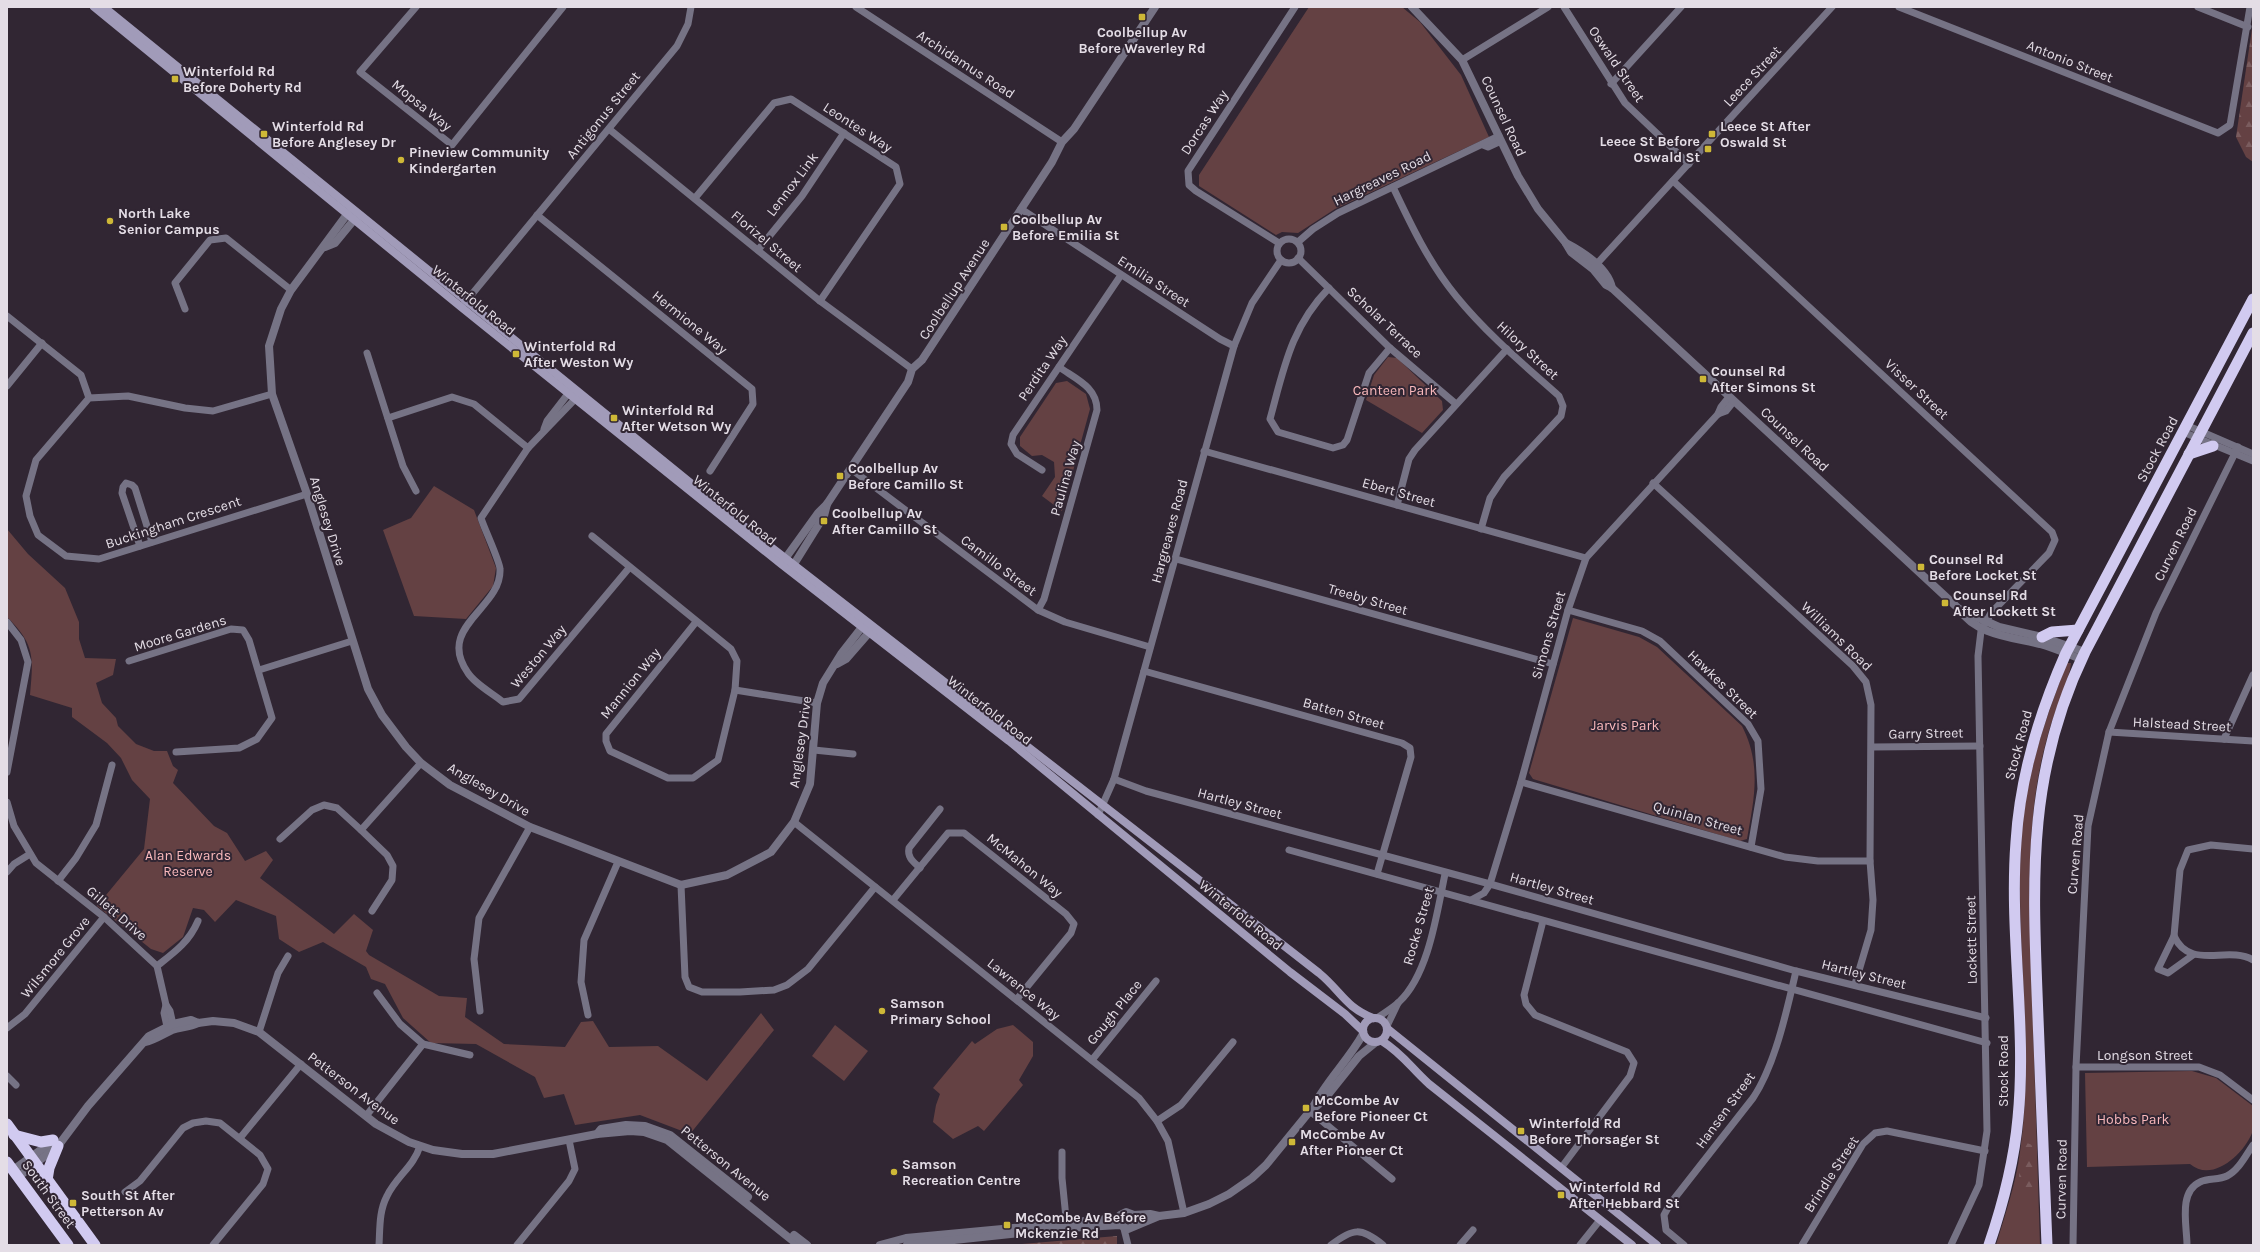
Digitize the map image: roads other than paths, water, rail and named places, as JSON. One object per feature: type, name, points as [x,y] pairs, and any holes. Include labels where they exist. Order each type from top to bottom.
[{"type":"highway","name":"Stock Road","points":[[1989,1245],[2008,1180],[2018,1117],[2018,1010],[2015,865],[2020,806],[2025,775],[2037,726],[2068,649],[2253,299]]},
{"type":"highway","points":[[2047,1245],[2035,921],[2035,845],[2040,798],[2047,756],[2062,707],[2083,655],[2253,333]]},
{"type":"highway","points":[[2189,454],[2213,446]]},
{"type":"highway","points":[[2042,636],[2052,632],[2078,630]]},
{"type":"highway","name":"South Street","points":[[7,1124],[95,1245]]},
{"type":"highway","points":[[14,1135],[41,1142],[56,1143],[47,1180]]},
{"type":"highway","name":"South Street","points":[[13,1170],[68,1245]]},
{"type":"main road","name":"Winterfold Road","points":[[94,7],[350,211]]},
{"type":"main road","name":"Winterfold Road","points":[[104,7],[463,304],[783,561],[865,624],[1290,972],[1345,1014],[1363,1033]]},
{"type":"main road","name":"Winterfold Road","points":[[872,630],[1104,805],[1319,973],[1330,982],[1350,1006],[1375,1018]]},
{"type":"main road","points":[[1632,1245],[1429,1084],[1416,1072],[1404,1056],[1378,1042],[1368,1040],[1363,1033],[1364,1024],[1375,1018],[1384,1021],[1387,1028],[1657,1245]]},
{"type":"main road","points":[[1378,1042],[1386,1036],[1387,1028]]},
{"type":"street","name":"Mopsa Way","points":[[416,7],[360,72],[452,145],[563,7]]},
{"type":"street","name":"Antigonus Street","points":[[463,304],[677,46],[688,24],[691,7]]},
{"type":"street","name":"Archidamus Road","points":[[856,7],[1062,142]]},
{"type":"street","name":"Coolbellup Avenue","points":[[783,561],[818,513],[827,504],[851,469],[908,382],[912,369],[922,360],[1052,162],[1062,142],[1074,129],[1155,7]]},
{"type":"street","name":"Dorcas Way","points":[[1279,244],[1196,191],[1189,185],[1188,171],[1295,7]]},
{"type":"street","name":"Counsel Road","points":[[1412,7],[1462,60],[1526,190],[1571,252],[1595,266],[1611,281],[1612,288],[1959,609],[1984,625],[2068,649]]},
{"type":"street","points":[[1462,60],[1548,7]]},
{"type":"street","name":"Oswald Street","points":[[1564,7],[1611,84],[1635,114],[1689,164]]},
{"type":"street","points":[[1611,84],[1681,7]]},
{"type":"street","name":"Leece Street","points":[[1595,266],[1832,7]]},
{"type":"street","name":"Antonio Street","points":[[1899,7],[2218,133],[2230,125],[2248,27]]},
{"type":"street","points":[[2198,7],[2248,27],[2250,7]]},
{"type":"street","name":"Leontes Way","points":[[695,198],[774,103],[791,99],[896,166],[900,184],[820,301]]},
{"type":"street","name":"Florizel Street","points":[[609,129],[820,301],[912,369]]},
{"type":"street","name":"Lennox Link","points":[[758,250],[802,196],[844,133]]},
{"type":"street","name":"Hargreaves Road","points":[[1298,242],[1313,229],[1338,213],[1482,145],[1488,147],[1500,138]]},
{"type":"street","name":"Visser Street","points":[[1673,181],[2052,532],[2055,540],[2049,553],[1996,606],[1984,625]]},
{"type":"street","name":"Hilory Street","points":[[1393,187],[1411,224],[1446,282],[1474,317],[1559,396],[1563,406],[1561,416],[1504,477],[1490,498],[1481,529]]},
{"type":"street","name":"Emilia Street","points":[[1021,209],[1220,339],[1234,346]]},
{"type":"street","name":"Anglesey Drive","points":[[350,211],[328,238],[325,247],[291,290],[281,309],[269,346],[272,394],[307,494],[368,690],[382,715],[406,747],[421,763],[450,785],[530,827],[618,862],[681,885],[727,875],[771,852],[794,822],[802,808],[810,784],[817,703],[823,683],[837,664],[842,654],[865,624]]},
{"type":"street","name":"Hermione Way","points":[[537,215],[752,389],[754,404],[710,471]]},
{"type":"street","name":"Anglesey Drive","points":[[325,247],[335,243],[357,217]]},
{"type":"street","points":[[185,309],[176,283],[210,240],[226,238],[291,290]]},
{"type":"street","points":[[1285,239],[1294,239],[1298,242],[1301,250],[1298,258],[1290,263],[1281,260],[1276,252],[1279,244],[1285,239]]},
{"type":"street","name":"Scholar Terrace","points":[[1298,258],[1390,348],[1456,404]]},
{"type":"street","name":"Hargreaves Road","points":[[1098,815],[1104,805],[1114,779],[1234,346],[1252,303],[1281,260]]},
{"type":"street","name":"Perdita Way","points":[[1042,470],[1017,454],[1011,444],[1013,435],[1121,275]]},
{"type":"street","points":[[1329,288],[1312,306],[1300,326],[1286,361],[1270,419],[1278,432],[1333,448],[1343,445],[1347,440],[1370,374],[1390,348]]},
{"type":"street","points":[[7,316],[42,343],[84,379],[89,398],[128,396],[185,408],[213,411],[272,394]]},
{"type":"street","points":[[7,386],[42,343]]},
{"type":"street","points":[[1397,505],[1409,459],[1415,450],[1507,349]]},
{"type":"street","points":[[367,353],[403,466],[416,491]]},
{"type":"street","name":"Paulina Way","points":[[1038,610],[1044,599],[1097,410],[1097,401],[1094,392],[1059,367]]},
{"type":"street","name":"Weston Way","points":[[574,393],[552,425],[544,429],[528,448],[480,518],[500,568],[496,588],[461,631],[459,655],[468,673],[503,702],[519,699],[629,568]]},
{"type":"street","points":[[388,418],[452,397],[474,404],[528,448]]},
{"type":"street","name":"Buckingham Crescent","points":[[89,398],[36,460],[26,496],[30,516],[38,535],[66,556],[99,560],[307,494]]},
{"type":"street","name":"Simons Street","points":[[1471,900],[1484,893],[1490,884],[1521,782],[1568,610],[1586,558],[1653,483],[1718,414],[1721,407],[1732,399]]},
{"type":"street","points":[[2184,429],[2253,454]]},
{"type":"street","points":[[2199,435],[2213,446],[2253,461]]},
{"type":"street","name":"Curven Road","points":[[2073,1245],[2076,1067],[2088,826],[2109,732],[2156,613],[2238,448]]},
{"type":"street","name":"Ebert Street","points":[[1204,451],[1586,558]]},
{"type":"street","name":"Camillo Street","points":[[851,469],[1038,610],[1065,622],[1150,647]]},
{"type":"street","points":[[140,546],[122,493],[123,487],[126,483],[132,484],[135,488],[152,542]]},
{"type":"street","name":"Williams Road","points":[[1653,483],[1853,666],[1866,682],[1871,705],[1872,747],[1870,861],[1873,900],[1871,930],[1855,984]]},
{"type":"street","name":"Coolbellup Avenue","points":[[792,568],[824,516],[827,504]]},
{"type":"street","name":"Mannion Way","points":[[592,536],[629,568],[731,649],[737,661],[735,690],[718,760],[693,778],[668,778],[616,755],[607,747],[606,734],[696,622]]},
{"type":"street","name":"Treeby Street","points":[[1176,559],[1553,664]]},
{"type":"street","name":"Hawkes Street","points":[[1568,610],[1642,631],[1660,641],[1748,724],[1758,741],[1761,789],[1751,847]]},
{"type":"street","points":[[7,622],[21,640],[28,662],[7,772]]},
{"type":"street","name":"Counsel Road","points":[[1984,625],[2042,636],[2083,655]]},
{"type":"street","name":"Lockett Street","points":[[1951,1245],[1979,1185],[1987,1131],[1987,1043],[1978,656],[1984,625]]},
{"type":"street","name":"Moore Gardens","points":[[129,661],[231,629],[243,630],[249,640],[272,718],[257,739],[239,748],[176,752]]},
{"type":"street","name":"Anglesey Drive","points":[[837,664],[846,659],[872,630]]},
{"type":"street","points":[[259,670],[352,641]]},
{"type":"street","name":"Batten Street","points":[[1144,670],[1402,743],[1410,748],[1411,757],[1377,874]]},
{"type":"street","points":[[2224,739],[2253,675]]},
{"type":"street","points":[[735,690],[817,703]]},
{"type":"street","name":"Halstead Street","points":[[2109,732],[2253,741]]},
{"type":"street","name":"Garry Street","points":[[1872,747],[1980,746]]},
{"type":"street","points":[[814,750],[853,754]]},
{"type":"street","points":[[361,830],[421,763]]},
{"type":"street","points":[[58,881],[76,858],[96,825],[112,765]]},
{"type":"street","name":"Hartley Street","points":[[1114,779],[1146,791],[1446,874],[1490,884],[1796,971],[1855,984],[1986,1018]]},
{"type":"street","name":"Quinlan Street","points":[[1521,782],[1785,856],[1818,862],[1870,861]]},
{"type":"street","name":"Gillett Drive","points":[[7,802],[14,826],[36,863],[104,918],[157,966]]},
{"type":"street","points":[[280,840],[312,810],[324,804],[337,808],[388,855],[393,866],[392,880],[372,911]]},
{"type":"street","points":[[920,868],[910,858],[908,854],[909,848],[940,809]]},
{"type":"street","name":"Lawrence Way","points":[[794,822],[894,900],[1138,1098],[1157,1121],[1168,1141],[1184,1213]]},
{"type":"street","points":[[480,1011],[474,959],[479,918],[530,827]]},
{"type":"street","name":"McMahon Way","points":[[894,900],[948,833],[964,833],[1068,916],[1074,924],[1071,933],[1017,999]]},
{"type":"street","points":[[2193,955],[2168,973],[2158,969],[2174,936],[2180,870],[2188,850],[2211,845],[2253,848]]},
{"type":"street","points":[[1288,850],[1987,1043]]},
{"type":"street","points":[[7,872],[14,864],[30,854]]},
{"type":"street","points":[[588,1015],[581,982],[584,940],[618,862]]},
{"type":"street","name":"Rocke Street","points":[[1387,1028],[1398,1003],[1412,986],[1423,961],[1446,874]]},
{"type":"street","points":[[681,885],[684,977],[689,987],[702,992],[774,990],[787,985],[808,969],[876,886]]},
{"type":"street","name":"Wilsmore Grove","points":[[7,1028],[25,1014],[104,918]]},
{"type":"street","points":[[171,1028],[164,1013],[166,1005],[157,966],[180,948],[192,935],[198,921]]},
{"type":"street","points":[[1543,921],[1524,995],[1526,1004],[1535,1014],[1627,1052],[1634,1063],[1630,1076],[1561,1168]]},
{"type":"street","points":[[2174,936],[2179,946],[2193,955],[2237,955],[2253,960]]},
{"type":"street","points":[[259,1032],[278,973],[288,956]]},
{"type":"street","name":"Hansen Street","points":[[1684,1245],[1666,1230],[1664,1215],[1670,1204],[1758,1091],[1767,1071],[1792,990],[1796,971]]},
{"type":"street","name":"Gough Place","points":[[1092,1060],[1156,981]]},
{"type":"street","points":[[377,993],[400,1024],[423,1044],[470,1055]]},
{"type":"street","name":"Rocke Street","points":[[1375,1018],[1398,1003]]},
{"type":"street","name":"Petterson Avenue","points":[[13,1170],[33,1161],[66,1135],[88,1106],[145,1042],[153,1041],[171,1028],[191,1026],[198,1022],[213,1021],[234,1023],[259,1032],[366,1116],[396,1136],[420,1146],[462,1154],[493,1154],[597,1134],[630,1131],[644,1132],[667,1140],[798,1245]]},
{"type":"street","points":[[880,1245],[906,1238],[1067,1225],[1125,1225],[1159,1216],[1184,1213],[1219,1200],[1252,1178],[1266,1165],[1310,1111],[1318,1096],[1353,1052],[1363,1033]]},
{"type":"street","points":[[1157,1121],[1181,1105],[1233,1042]]},
{"type":"street","points":[[1310,1111],[1323,1101],[1359,1056],[1378,1042]]},
{"type":"street","points":[[366,1116],[423,1044]]},
{"type":"street","points":[[240,1138],[301,1064]]},
{"type":"street","name":"Longson Street","points":[[2076,1067],[2199,1067],[2220,1075],[2253,1100]]},
{"type":"street","points":[[7,1076],[16,1085]]},
{"type":"street","points":[[1310,1111],[1392,1179]]},
{"type":"street","points":[[125,1192],[140,1181],[183,1128],[193,1123],[206,1121],[220,1123],[260,1154],[268,1169],[263,1184],[214,1245]]},
{"type":"street","name":"Petterson Avenue","points":[[597,1134],[601,1129],[626,1125],[645,1126],[670,1134],[807,1245]]},
{"type":"street","name":"Brindle Street","points":[[1802,1245],[1863,1144],[1875,1133],[1887,1131],[1985,1151]]},
{"type":"street","points":[[517,1245],[569,1182],[575,1169],[569,1140]]},
{"type":"street","points":[[2187,1245],[2186,1200],[2190,1190],[2199,1182],[2226,1176],[2236,1169],[2253,1145]]},
{"type":"street","points":[[379,1245],[380,1213],[387,1195],[411,1165],[420,1146]]},
{"type":"street","points":[[1062,1152],[1062,1178],[1067,1225]]},
{"type":"street","points":[[1128,1243],[1125,1225],[1126,1212],[1134,1215],[1150,1214],[1159,1216]]},
{"type":"street","points":[[1125,1225],[1134,1215]]},
{"type":"street","points":[[1580,1245],[1600,1220]]},
{"type":"street","points":[[907,1245],[1067,1225]]},
{"type":"street","points":[[1460,1245],[1473,1230]]},
{"type":"street","points":[[1331,1245],[1344,1235],[1358,1231],[1369,1234],[1383,1245]]},
{"type":"place","name":"Coolbellup Av Before Waverley Rd","points":[[1142,17]]},
{"type":"place","name":"Winterfold Rd Before Doherty Rd","points":[[175,79]]},
{"type":"place","name":"Winterfold Rd Before Anglesey Dr","points":[[264,134]]},
{"type":"place","name":"Leece St After Oswald St","points":[[1712,134]]},
{"type":"place","name":"Leece St Before Oswald St","points":[[1708,149]]},
{"type":"place","name":"Pineview Community Kindergarten","points":[[401,160]]},
{"type":"place","name":"North Lake Senior Campus","points":[[110,221]]},
{"type":"place","name":"Coolbellup Av Before Emilia St","points":[[1004,227]]},
{"type":"place","name":"Winterfold Rd After Weston Wy","points":[[516,354]]},
{"type":"place","name":"Counsel Rd After Simons St","points":[[1703,379]]},
{"type":"place","name":"Winterfold Rd After Wetson Wy","points":[[614,418]]},
{"type":"place","name":"Coolbellup Av Before Camillo St","points":[[840,476]]},
{"type":"place","name":"Coolbellup Av After Camillo St","points":[[824,521]]},
{"type":"place","name":"Counsel Rd Before Locket St","points":[[1921,567]]},
{"type":"place","name":"Counsel Rd After Lockett St","points":[[1945,603]]},
{"type":"place","name":"Samson Primary School","points":[[882,1011]]},
{"type":"place","name":"McCombe Av Before Pioneer Ct","points":[[1306,1108]]},
{"type":"place","name":"Winterfold Rd Before Thorsager St","points":[[1521,1131]]},
{"type":"place","name":"McCombe Av After Pioneer Ct","points":[[1292,1142]]},
{"type":"place","name":"Samson Recreation Centre","points":[[894,1172]]},
{"type":"place","name":"Winterfold Rd After Hebbard St","points":[[1561,1195]]},
{"type":"place","name":"South St After Petterson Av","points":[[73,1203]]},
{"type":"place","name":"McCombe Av Before Mckenzie Rd","points":[[1007,1225]]},
{"type":"park label","name":"Canteen Park","points":[[1395,390]]},
{"type":"park label","name":"Jarvis Park","points":[[1625,725]]},
{"type":"park label","name":"Alan Edwards Reserve","points":[[188,864]]},
{"type":"park label","name":"Hobbs Park","points":[[2133,1119]]}]
